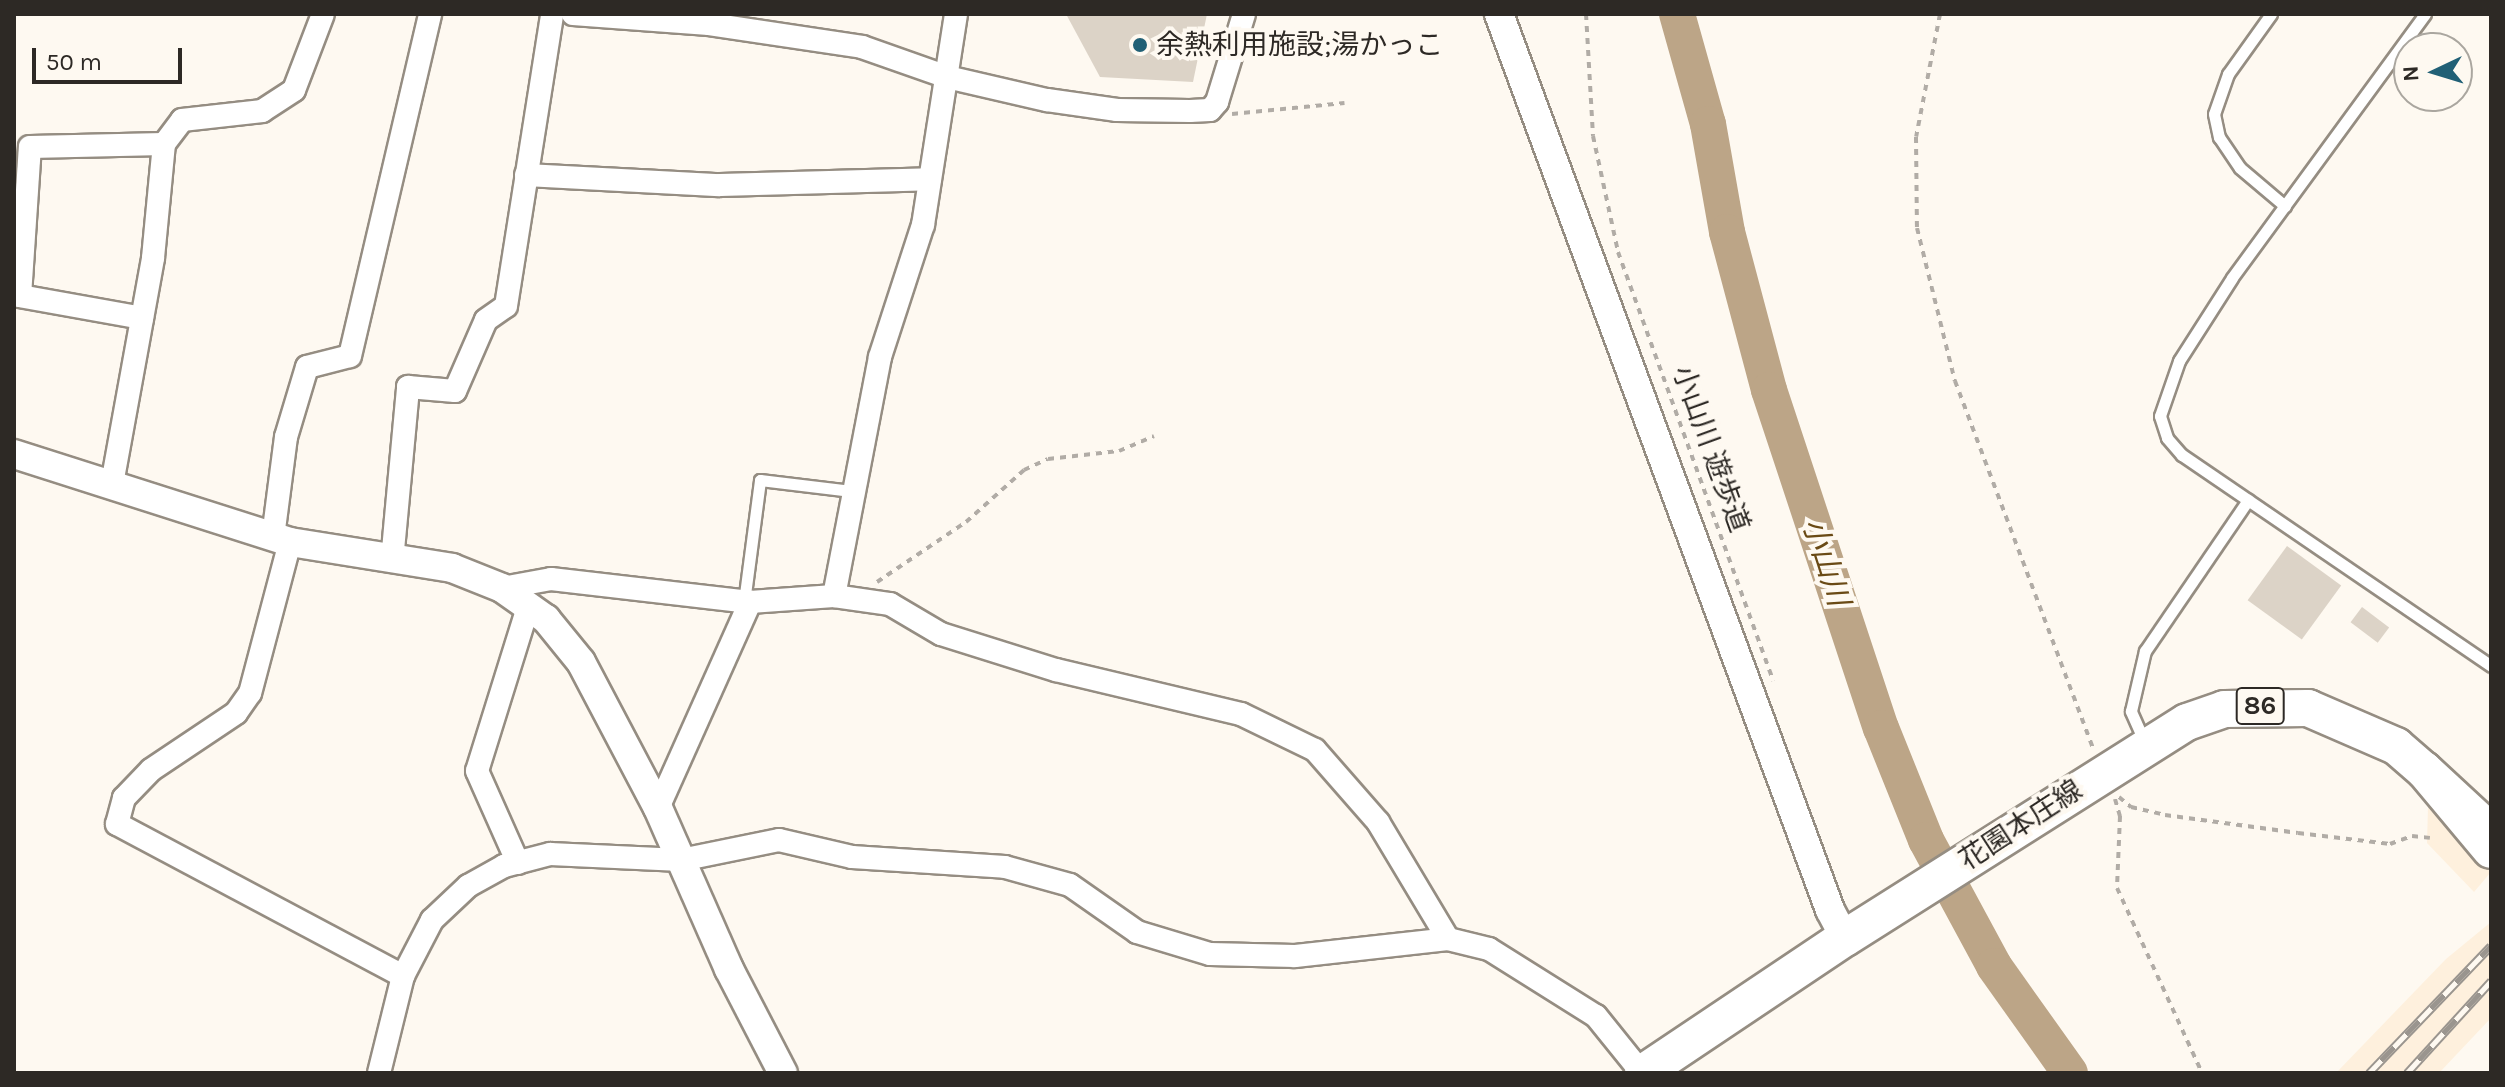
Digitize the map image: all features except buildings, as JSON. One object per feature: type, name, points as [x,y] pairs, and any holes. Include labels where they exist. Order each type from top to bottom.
[{"type":"main road","name":"花園本庄線","points":[[1643,1073],[1858,930],[2102,778],[2145,745],[2224,709],[2308,708],[2396,746],[2491,832]]},
{"type":"main road","name":"花園本庄線","points":[[2424,770],[2491,850]]},
{"type":"street","points":[[112,484],[142,318],[164,144],[182,120],[262,111],[294,90],[323,14]]},
{"type":"street","points":[[403,976],[117,824],[124,798],[151,770],[236,713],[250,693],[281,540],[286,437],[307,367],[350,356],[430,14]]},
{"type":"street","points":[[392,561],[408,387],[455,391],[486,320],[506,306],[552,14]]},
{"type":"street","points":[[573,14],[709,24],[862,47],[947,77],[1108,109],[1210,110],[1244,14]]},
{"type":"street","points":[[843,597],[851,491],[880,357],[915,252],[956,14]]},
{"type":"street","points":[[1499,14],[1830,910],[1858,930]]},
{"type":"street","points":[[142,318],[20,296],[30,147],[164,144]]},
{"type":"street","points":[[526,175],[720,185],[930,179]]},
{"type":"street","points":[[14,454],[281,540],[392,561],[452,568],[502,588],[546,619],[581,662],[658,808],[783,1073]]},
{"type":"street","points":[[502,588],[551,579],[747,602],[843,597],[890,604],[941,634],[1056,670],[1241,714],[1315,750],[1378,822],[1448,939]]},
{"type":"street","points":[[658,808],[747,602]]},
{"type":"street","points":[[518,863],[477,771],[528,607]]},
{"type":"street","points":[[379,1073],[403,976],[432,920],[468,886],[518,863],[550,854],[681,860],[779,840],[852,857],[1005,867],[1070,885],[1137,932],[1210,954],[1295,956],[1448,939],[1489,949],[1596,1016],[1643,1073]]},
{"type":"lane","points":[[2271,14],[2228,74],[2214,114],[2219,137],[2240,168],[2285,206]]},
{"type":"lane","points":[[2425,14],[2285,206],[2179,361],[2160,416],[2167,438],[2182,455],[2491,666]]},
{"type":"lane","points":[[747,602],[760,480],[851,491]]},
{"type":"lane","points":[[2145,745],[2131,711],[2145,651],[2248,500]]},
{"type":"path","name":"小山川 遊歩道","points":[[1586,14],[1591,120],[1618,252],[1778,697]]},
{"type":"path","points":[[1940,14],[1916,137],[1917,228],[1923,255],[1955,381],[2102,778],[2120,816],[2117,888],[2202,1073]]},
{"type":"path","points":[[1210,110],[1253,113],[1344,103]]},
{"type":"path","points":[[843,597],[966,522],[1024,470],[1048,459],[1119,451],[1154,436]]},
{"type":"path","points":[[2102,778],[2131,807],[2165,815],[2378,844],[2412,836],[2430,838]]},
{"type":"shaded area","points":[[2428,807],[2491,872],[2474,892],[2427,843]]},
{"type":"shaded area","points":[[2491,922],[2491,1018],[2439,1073],[2336,1073],[2446,959]]},
{"type":"waterway","name":"小山川","points":[[1677,14],[1708,124],[1727,232],[1769,390],[1881,728],[1926,840],[1994,966],[2070,1073]]},
{"type":"railway","points":[[2369,1073],[2491,946]]},
{"type":"railway","points":[[2407,1073],[2491,981]]},
{"type":"place","name":"余熱利用施設;湯かっこ","points":[[1140,45]]}]
